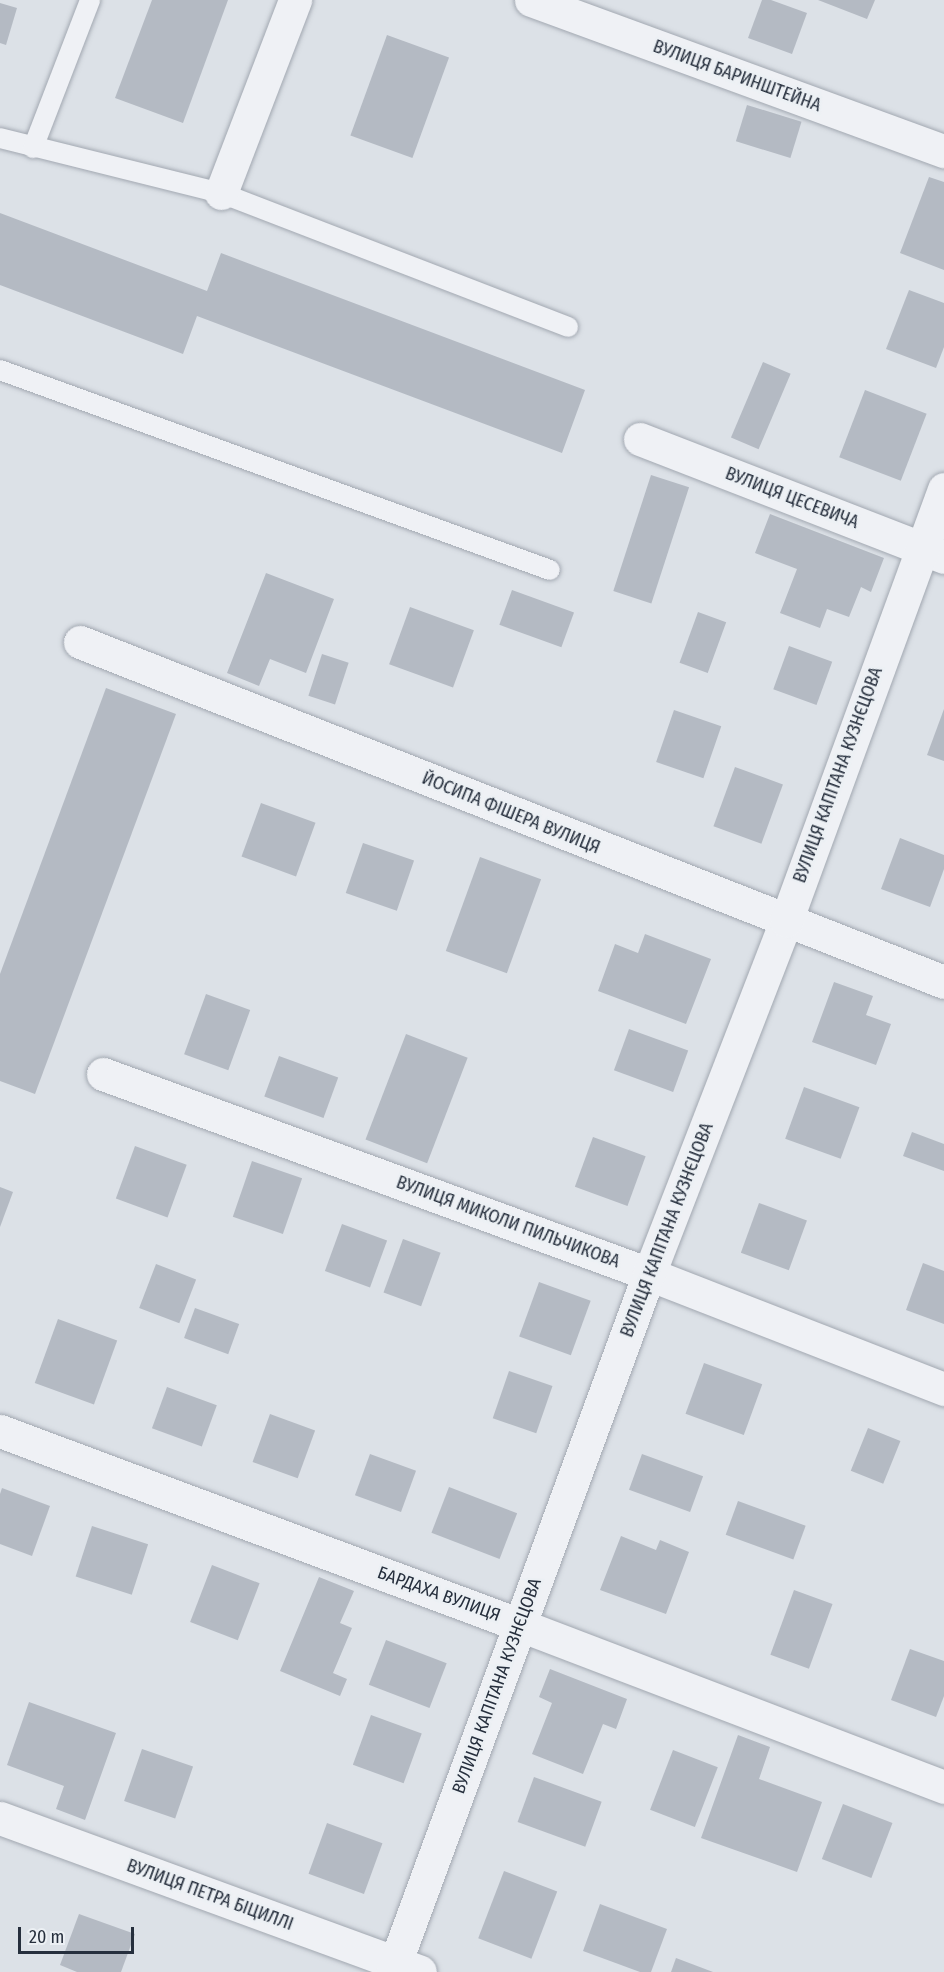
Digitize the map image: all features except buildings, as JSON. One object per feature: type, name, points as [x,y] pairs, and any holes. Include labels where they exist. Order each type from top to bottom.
[{"type":"street","points":[[221,193],[295,0]]},
{"type":"street","name":"ВУЛИЦЯ БАРИНШТЕЙНА","points":[[531,0],[944,151]]},
{"type":"street","name":"ВУЛИЦЯ ЦЕСЕВИЧА","points":[[640,439],[932,553]]},
{"type":"street","name":"ВУЛИЦЯ КАПІТАНА КУЗНЄЦОВА","points":[[402,1969],[520,1625],[649,1274],[932,553],[944,489]]},
{"type":"street","name":"ЙОСИПА ФІШЕРА ВУЛИЦЯ","points":[[80,642],[944,982]]},
{"type":"street","name":"ВУЛИЦЯ МИКОЛИ ПИЛЬЧИКОВА","points":[[103,1074],[649,1274],[944,1389]]},
{"type":"street","name":"БАРДАХА ВУЛИЦЯ","points":[[0,1431],[520,1625],[944,1787]]},
{"type":"street","name":"ВУЛИЦЯ ПЕТРА БІЦИЛЛІ","points":[[0,1818],[402,1969]]},
{"type":"lane","points":[[33,148],[90,0]]},
{"type":"lane","points":[[0,138],[221,193],[568,327]]},
{"type":"lane","points":[[0,370],[550,570]]}]
